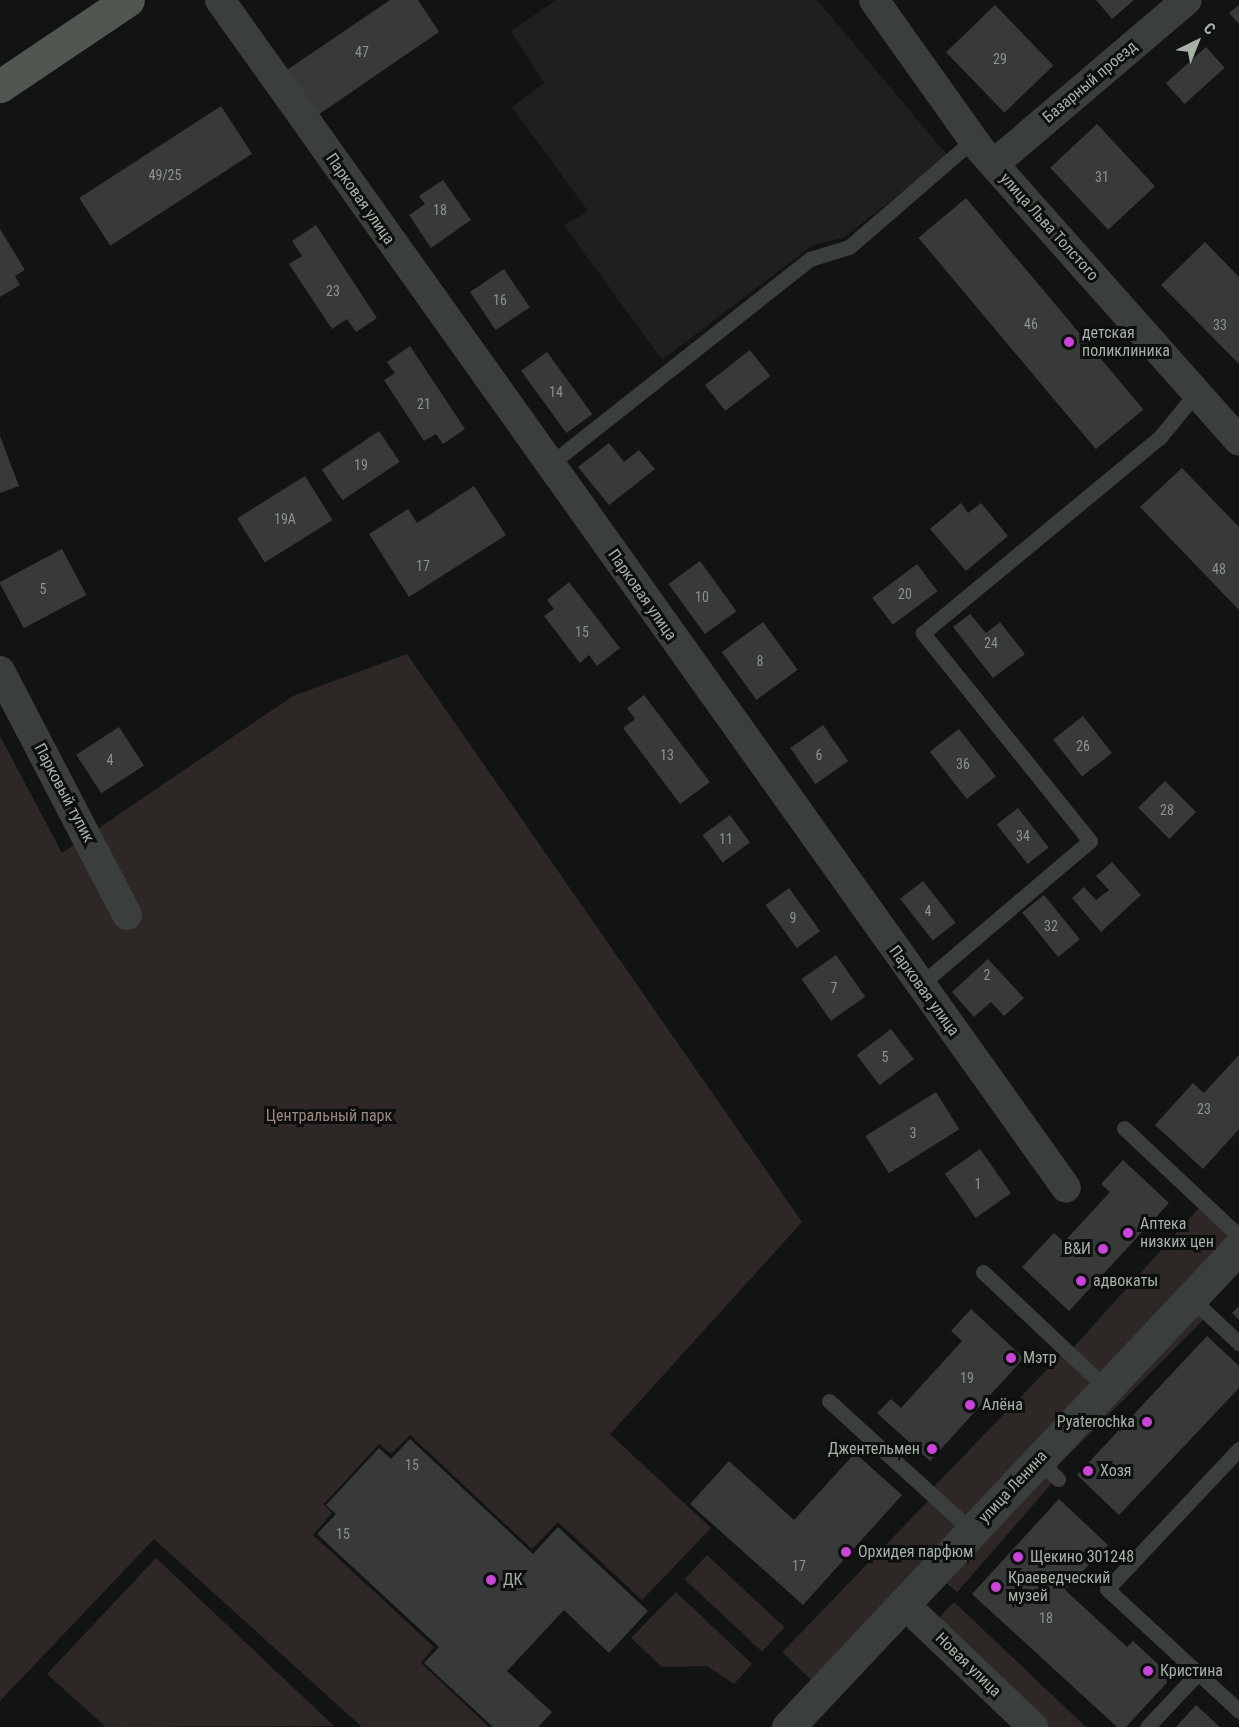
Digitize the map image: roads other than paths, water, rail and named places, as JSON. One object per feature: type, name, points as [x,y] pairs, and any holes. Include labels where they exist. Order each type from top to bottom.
[{"type":"main road","points":[[0,86],[128,0]]},
{"type":"street","name":"Парковая улица","points":[[220,0],[1066,1188]]},
{"type":"street","name":"улица Льва Толстого","points":[[874,0],[973,140],[1196,393],[1237,436]]},
{"type":"street","name":"Базарный проезд","points":[[994,164],[1187,0]]},
{"type":"street","name":"Парковый тупик","points":[[0,671],[127,915]]},
{"type":"street","name":"улица Ленина","points":[[788,1727],[972,1531],[1048,1469],[1106,1389],[1239,1247]]},
{"type":"street","name":"Новая улица","points":[[903,1603],[1033,1727]]},
{"type":"lane","points":[[549,465],[810,259],[849,247],[973,140]]},
{"type":"lane","points":[[920,985],[1090,841],[922,633],[1160,437],[1196,393]]},
{"type":"lane","points":[[1124,1128],[1239,1236]]},
{"type":"lane","points":[[983,1272],[1106,1389]]},
{"type":"lane","points":[[1191,1298],[1239,1343]]},
{"type":"lane","points":[[829,1401],[972,1531]]},
{"type":"lane","points":[[1239,1449],[1107,1589],[1239,1712]]},
{"type":"lane","points":[[1147,1727],[1198,1673]]},
{"type":"place","name":"детская поликлиника","points":[[1069,342]]},
{"type":"place","name":"Аптека низких цен","points":[[1128,1233]]},
{"type":"place","name":"В&И","points":[[1103,1249]]},
{"type":"place","name":"адвокаты","points":[[1081,1281]]},
{"type":"place","name":"Мэтр","points":[[1011,1358]]},
{"type":"place","name":"Алёна","points":[[970,1405]]},
{"type":"place","name":"Pyaterochka","points":[[1147,1422]]},
{"type":"place","name":"Джентельмен","points":[[932,1449]]},
{"type":"place","name":"Хозя","points":[[1088,1471]]},
{"type":"place","name":"Орхидея парфюм","points":[[846,1552]]},
{"type":"place","name":"Щекино 301248","points":[[1018,1557]]},
{"type":"place","name":"ДК","points":[[491,1580]]},
{"type":"place","name":"Краеведческий музей","points":[[996,1587]]},
{"type":"place","name":"Кристина","points":[[1148,1671]]},
{"type":"park label","name":"Центральный парк","points":[[329,1116]]}]
